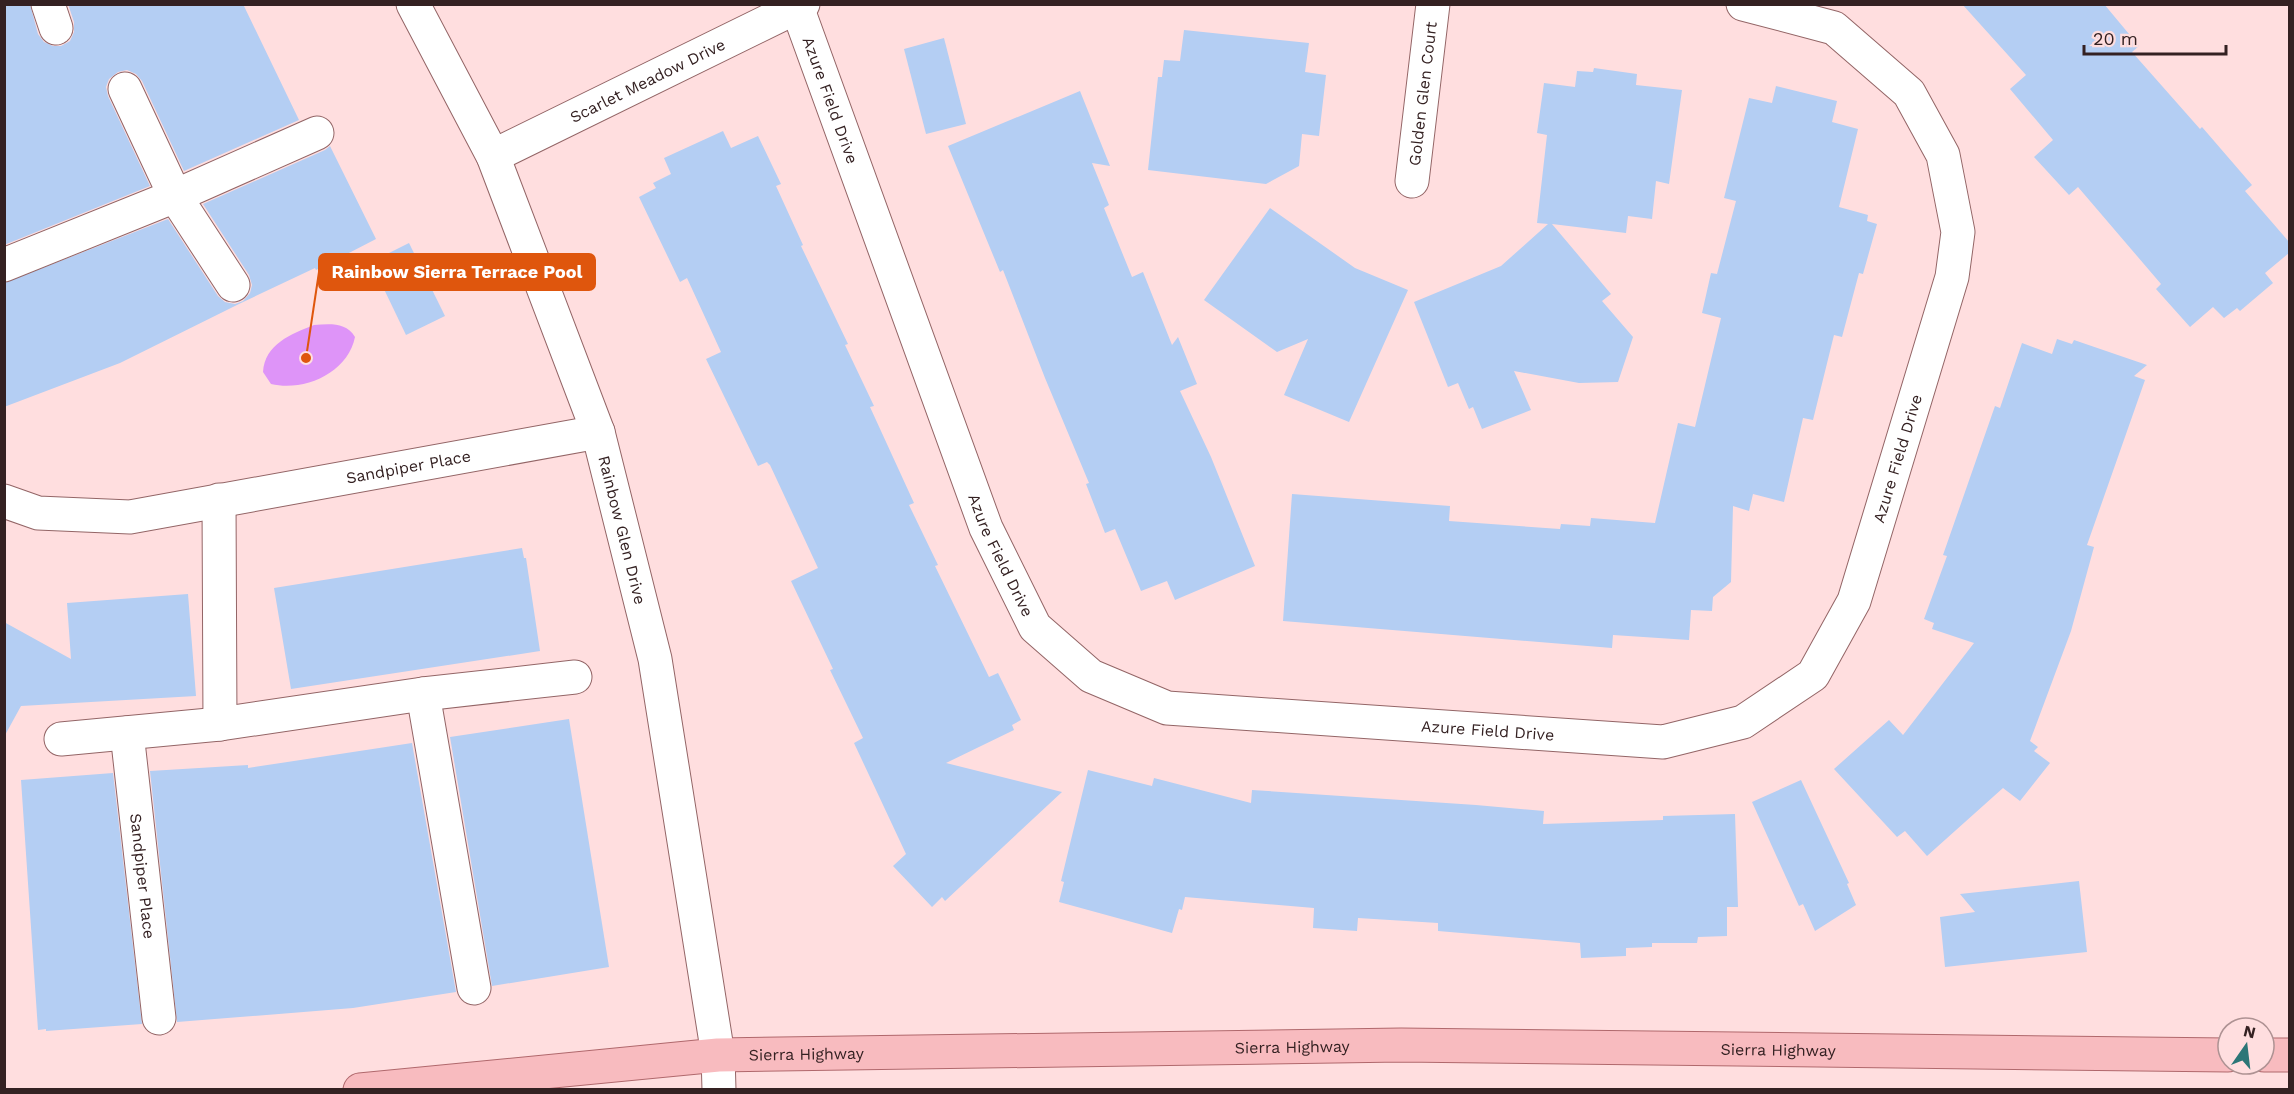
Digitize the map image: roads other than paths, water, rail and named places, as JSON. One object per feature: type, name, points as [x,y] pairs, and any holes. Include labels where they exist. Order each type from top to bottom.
[{"type":"main road","name":"Sierra Highway","points":[[360,1089],[718,1055],[1401,1045],[2216,1055]]},
{"type":"street","name":"Rainbow Glen Drive","points":[[414,4],[493,156],[598,432],[655,659],[718,1055],[719,1089]]},
{"type":"street","name":"Golden Glen Court","points":[[1412,181],[1433,4]]},
{"type":"street","name":"Azure Field Drive","points":[[800,6],[986,528],[1035,627],[1090,676],[1167,708],[1662,741],[1743,722],[1813,675],[1854,601],[1952,277],[1958,232],[1942,155],[1909,93],[1834,28],[1750,5]]},
{"type":"street","name":"Scarlet Meadow Drive","points":[[493,156],[800,6]]},
{"type":"street","points":[[125,89],[175,196],[233,285]]},
{"type":"street","points":[[4,265],[175,196],[317,133]]},
{"type":"street","name":"Sandpiper Place","points":[[4,501],[38,513],[130,517],[598,432]]},
{"type":"street","points":[[219,500],[220,724]]},
{"type":"street","points":[[61,739],[220,724],[423,694],[575,677]]},
{"type":"street","points":[[423,694],[474,988]]},
{"type":"street","name":"Sandpiper Place","points":[[127,733],[159,1018]]},
{"type":"place","name":"Rainbow Sierra Terrace Pool","points":[[306,358]]}]
